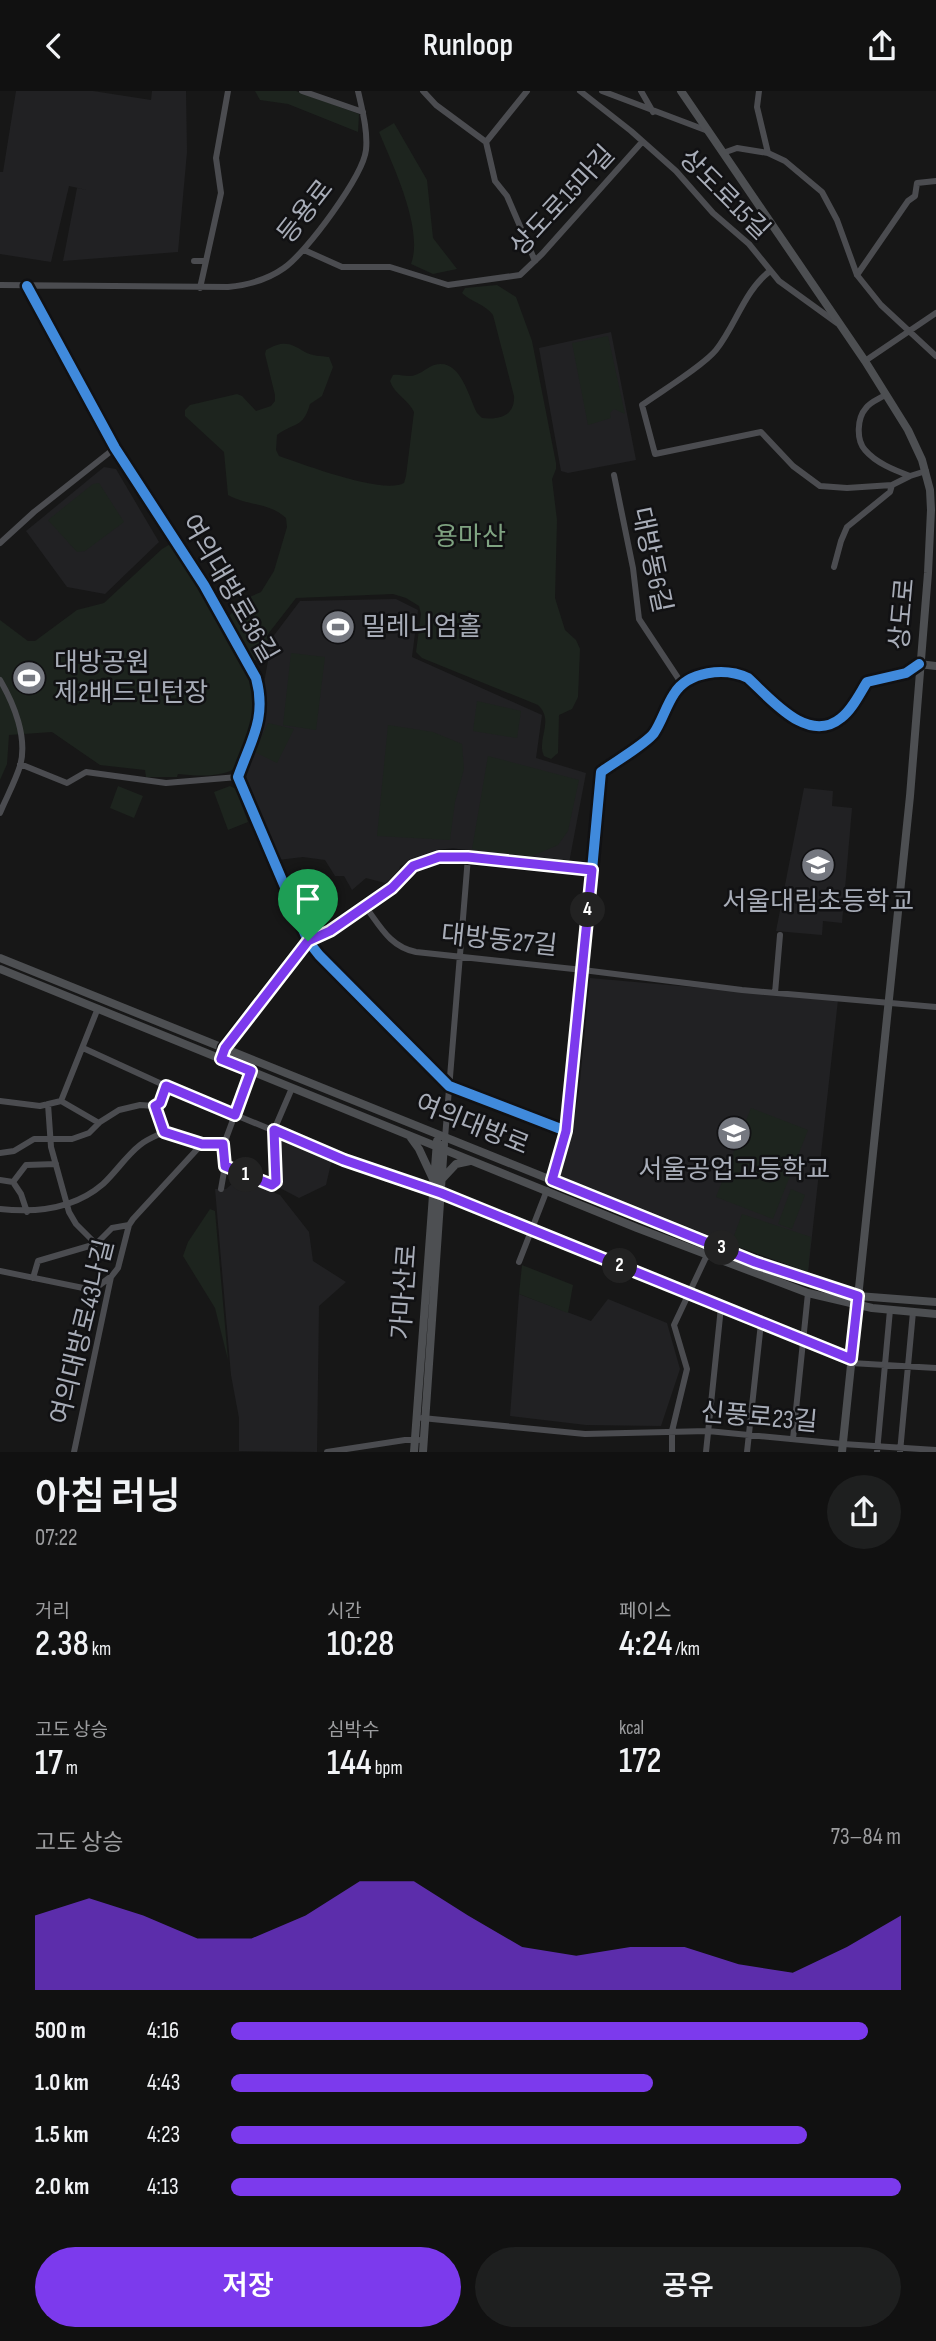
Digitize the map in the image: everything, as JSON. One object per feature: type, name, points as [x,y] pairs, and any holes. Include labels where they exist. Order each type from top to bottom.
[{"type":"main road","name":"상도로","points":[[681,91],[865,361],[908,430],[926,471],[931,510],[910,796],[843,1448]]},
{"type":"main road","points":[[919,664],[936,666]]},
{"type":"main road","name":"여의대방로","points":[[0,958],[755,1262],[890,1310],[936,1314]]},
{"type":"main road","name":"여의대방로","points":[[0,969],[409,1136],[808,1293],[857,1300],[936,1302]]},
{"type":"main road","points":[[221,1059],[225,1048]]},
{"type":"main road","points":[[251,1071],[255,1060]]},
{"type":"main road","points":[[409,1136],[437,1179],[456,1164],[477,1162]]},
{"type":"main road","name":"가마산로","points":[[423,1452],[420,1440],[441,1136]]},
{"type":"main road","name":"가마산로","points":[[414,1452],[420,1440]]},
{"type":"street","points":[[200,288],[221,193],[216,157],[228,91]]},
{"type":"street","points":[[302,91],[363,112]]},
{"type":"street","name":"등용로","points":[[0,285],[200,288],[240,286],[263,280],[285,267],[304,250],[358,175],[366,150],[363,112],[358,91]]},
{"type":"street","points":[[423,91],[436,105],[486,142],[495,181],[507,197],[535,261]]},
{"type":"street","points":[[486,142],[527,91]]},
{"type":"street","name":"상도로15길","points":[[580,91],[676,171],[713,213],[749,244],[779,281],[841,326]]},
{"type":"street","points":[[641,91],[653,112]]},
{"type":"street","points":[[760,91],[757,107],[768,153]]},
{"type":"street","points":[[597,104],[603,92],[708,131]]},
{"type":"street","name":"상도로15마길","points":[[304,250],[342,267],[390,267],[448,285],[520,275],[642,142]]},
{"type":"street","points":[[723,153],[737,148],[768,153],[785,161],[822,192],[837,220],[857,275],[881,305],[936,356]]},
{"type":"street","points":[[857,275],[908,201],[915,196],[917,183],[936,181]]},
{"type":"street","points":[[194,261],[206,261]]},
{"type":"street","points":[[770,271],[752,287],[736,320],[714,353],[642,405],[654,454],[761,432],[809,480],[820,486],[892,485],[926,471]]},
{"type":"street","name":"여의대방로36길","points":[[27,286],[115,448],[204,585],[256,678],[261,711],[238,777]]},
{"type":"street","points":[[865,361],[936,313]]},
{"type":"street","points":[[885,395],[863,411],[859,435],[865,451],[889,468],[909,476]]},
{"type":"street","points":[[0,543],[34,512],[115,448]]},
{"type":"street","name":"대방동6길","points":[[614,475],[633,568],[639,619],[682,684]]},
{"type":"street","points":[[834,567],[848,527],[890,492],[892,485]]},
{"type":"street","points":[[552,1180],[566,1131],[601,772],[653,735],[674,692],[682,684],[701,675],[740,674],[795,719],[809,726],[824,726],[843,717],[867,682],[906,673],[919,664]]},
{"type":"street","points":[[0,680],[16,713],[20,734],[20,764],[0,813]]},
{"type":"street","points":[[20,764],[67,783],[86,772],[166,783],[238,777],[308,941],[333,969],[449,1086],[566,1131]]},
{"type":"street","points":[[225,1048],[308,941],[330,931],[399,882],[413,866],[439,857],[468,857],[592,870]]},
{"type":"street","points":[[441,1136],[449,1086],[468,857]]},
{"type":"street","name":"대방동27길","points":[[365,906],[390,941],[401,949],[657,981],[838,1000],[936,1007]]},
{"type":"street","points":[[775,993],[780,935]]},
{"type":"street","points":[[61,1101],[98,1008]]},
{"type":"street","points":[[83,1048],[166,1086],[344,1160],[437,1192],[851,1361],[936,1368]]},
{"type":"street","points":[[221,1189],[225,1166],[223,1144],[251,1071]]},
{"type":"street","points":[[0,1153],[14,1151],[34,1139],[72,1139],[89,1133],[119,1110],[140,1105],[155,1106],[160,1103],[166,1086]]},
{"type":"street","points":[[225,1166],[272,1185],[276,1182],[274,1130],[292,1088]]},
{"type":"street","points":[[0,1101],[40,1107],[61,1101],[99,1123]]},
{"type":"street","points":[[48,1104],[50,1139],[66,1204],[76,1224],[96,1244]]},
{"type":"street","points":[[155,1106],[164,1132]]},
{"type":"street","points":[[0,1209],[27,1212],[85,1197],[103,1184],[141,1143],[164,1132],[202,1144],[223,1144]]},
{"type":"street","name":"여의대방로43나길","points":[[74,1452],[110,1277],[118,1268],[129,1225],[202,1144]]},
{"type":"street","points":[[13,1182],[26,1165],[56,1164]]},
{"type":"street","points":[[0,1180],[13,1182],[21,1194],[27,1212]]},
{"type":"street","points":[[519,1262],[547,1190]]},
{"type":"street","points":[[33,1278],[38,1261],[96,1244],[111,1228],[129,1225]]},
{"type":"street","points":[[672,1452],[672,1431],[687,1369],[674,1325],[707,1255]]},
{"type":"street","points":[[0,1271],[93,1290],[110,1277]]},
{"type":"street","points":[[793,1439],[808,1293]]},
{"type":"street","points":[[706,1452],[720,1307]]},
{"type":"street","points":[[878,1449],[890,1310]]},
{"type":"street","points":[[900,1450],[913,1312]]},
{"type":"street","points":[[747,1452],[761,1323]]},
{"type":"street","name":"신풍로23길","points":[[422,1418],[585,1434],[708,1431],[793,1439],[843,1448],[936,1450]]},
{"type":"street","points":[[327,1452],[420,1440]]},
{"type":"shaded area","points":[[16,91],[93,91],[151,100],[152,91],[186,91],[187,152],[178,252],[63,261],[77,188],[87,190],[69,186],[51,262],[0,254],[0,172],[3,172]]},
{"type":"shaded area","points":[[611,332],[636,460],[568,473],[561,471],[539,348]]},
{"type":"shaded area","points":[[104,467],[116,469],[159,542],[105,594],[67,587],[26,531]]},
{"type":"shaded area","points":[[396,599],[418,610],[412,657],[542,715],[536,758],[586,773],[569,863],[471,854],[430,855],[400,866],[398,877],[389,884],[366,878],[352,890],[344,876],[335,876],[325,860],[303,857],[278,860],[246,777],[248,763],[265,719],[264,683],[272,638],[300,601]]},
{"type":"shaded area","name":"서울대림초등학교","points":[[804,788],[833,791],[832,806],[852,808],[842,923],[823,921],[822,935],[776,931]]},
{"type":"shaded area","name":"서울공업고등학교","points":[[590,978],[838,1000],[808,1272],[560,1176],[571,1138],[579,1091]]},
{"type":"shaded area","points":[[282,1139],[332,1159],[326,1185],[299,1198],[280,1188],[279,1145]]},
{"type":"shaded area","points":[[239,1178],[280,1195],[309,1232],[313,1261],[346,1282],[319,1306],[317,1452],[239,1451],[239,1418],[231,1375],[215,1189],[226,1189]]},
{"type":"shaded area","points":[[519,1294],[591,1321],[608,1299],[667,1323],[680,1369],[661,1426],[586,1425],[510,1416]]},
{"type":"green space","points":[[255,91],[296,91],[359,114],[358,132],[288,104],[260,100]]},
{"type":"green space","points":[[394,123],[427,180],[433,238],[457,269],[433,274],[411,264],[414,250],[410,216],[399,179],[379,132]]},
{"type":"green space","name":"용마산","points":[[497,285],[516,297],[532,341],[556,463],[552,479],[557,520],[555,598],[565,630],[576,640],[580,649],[578,697],[572,709],[559,715],[558,753],[551,759],[544,756],[542,750],[545,717],[538,705],[422,658],[416,652],[421,614],[419,606],[406,598],[393,594],[296,598],[268,634],[266,655],[261,661],[254,660],[228,617],[245,599],[261,592],[274,571],[287,527],[286,518],[272,509],[228,495],[224,452],[185,416],[185,410],[190,405],[237,394],[256,411],[271,406],[275,395],[266,350],[282,344],[291,345],[310,354],[329,357],[333,367],[322,396],[310,404],[304,418],[277,435],[276,450],[279,456],[362,482],[394,486],[404,483],[414,412],[392,386],[390,381],[393,375],[413,376],[434,365],[443,364],[457,372],[482,418],[500,417],[512,408],[514,396],[493,315],[462,293],[465,288]]},
{"type":"green space","points":[[608,336],[625,414],[614,409],[610,413],[611,418],[588,425],[572,343]]},
{"type":"green space","points":[[99,483],[124,522],[85,551],[77,552],[48,520],[93,484]]},
{"type":"green space","points":[[172,543],[225,623],[254,690],[255,717],[237,767],[216,775],[146,777],[145,770],[100,765],[52,732],[9,735],[7,764],[0,780],[0,620],[28,641],[35,641],[77,610],[104,603],[162,549]]},
{"type":"green space","points":[[291,653],[325,657],[316,730],[283,725]]},
{"type":"green space","points":[[477,701],[521,711],[517,738],[473,731]]},
{"type":"green space","points":[[268,723],[294,729],[277,763],[255,752]]},
{"type":"green space","points":[[388,725],[433,732],[462,744],[464,769],[455,802],[450,840],[377,836]]},
{"type":"green space","points":[[488,756],[579,780],[568,831],[558,845],[528,858],[472,849]]},
{"type":"green space","points":[[118,786],[143,796],[134,818],[110,808]]},
{"type":"green space","points":[[230,786],[236,789],[248,822],[228,830],[214,792]]},
{"type":"green space","points":[[751,1108],[808,1130],[773,1219],[716,1197]]},
{"type":"green space","points":[[791,1189],[805,1195],[792,1229],[778,1224]]},
{"type":"green space","points":[[210,1209],[215,1211],[228,1360],[215,1308],[183,1256],[188,1242]]},
{"type":"green space","points":[[742,1214],[811,1237],[808,1272],[731,1244]]},
{"type":"green space","points":[[522,1265],[573,1285],[568,1313],[519,1294]]},
{"type":"cycle path","points":[[27,286],[115,448],[204,585],[256,678],[259,717],[238,777],[308,941],[449,1086],[566,1131]]},
{"type":"cycle path","points":[[224,1048],[308,941],[329,931],[392,888],[413,866],[439,857],[453,856],[592,870],[601,772],[654,733],[674,694],[688,680],[718,672],[748,678],[791,716],[816,726],[828,725],[845,715],[867,682],[906,673],[919,664]]},
{"type":"place","name":"밀레니엄홀","points":[[338,627]]},
{"type":"place","name":"대방공원 제2배드민턴장","points":[[29,678]]},
{"type":"place","name":"서울대림초등학교","points":[[818,865]]},
{"type":"place","name":"서울공업고등학교","points":[[734,1133]]},
{"type":"route","points":[[439,857],[468,857],[592,870],[566,1131],[552,1180],[755,1262],[858,1296],[851,1359],[441,1193],[344,1160],[274,1130],[276,1182],[272,1185],[225,1166],[223,1144],[202,1144],[164,1132],[155,1106],[160,1103],[166,1086],[235,1115],[251,1071],[221,1059],[225,1048],[308,941],[330,931],[392,888],[413,866],[439,857]]}]
